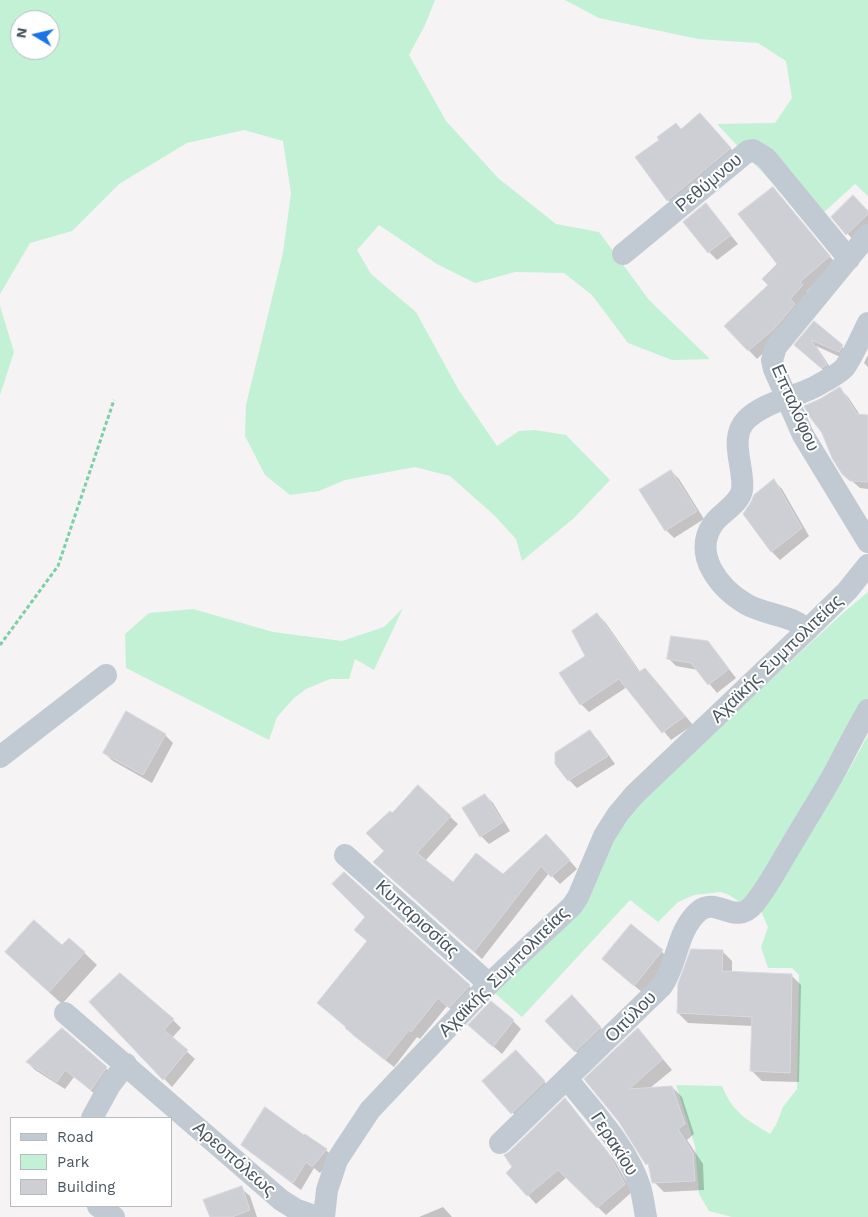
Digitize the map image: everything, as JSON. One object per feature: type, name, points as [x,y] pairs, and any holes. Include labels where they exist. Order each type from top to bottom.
[{"type":"street","name":"Ρεθύμνου","points":[[623,254],[748,151],[753,150],[766,158],[849,258]]},
{"type":"street","name":"Επταλόφου","points":[[868,234],[776,346],[772,360],[786,398],[803,434],[868,542]]},
{"type":"street","points":[[805,632],[798,623],[754,608],[735,596],[708,565],[705,542],[710,527],[723,512],[734,504],[741,494],[742,479],[738,447],[739,433],[742,425],[756,413],[786,398],[810,389],[838,373],[845,366],[868,323]]},
{"type":"street","name":"Αχαϊκής Συμπολιτείας","points":[[324,1217],[331,1174],[337,1160],[357,1128],[388,1090],[489,984],[572,906],[578,897],[604,836],[618,814],[634,795],[847,591],[868,565]]},
{"type":"street","points":[[0,757],[106,675]]},
{"type":"street","name":"Οιτύλου","points":[[500,1143],[662,986],[669,974],[684,931],[698,912],[704,908],[711,907],[738,913],[750,909],[763,892],[818,801],[868,710]]},
{"type":"street","name":"Κυπαρισσίας","points":[[345,855],[489,984]]},
{"type":"street","name":"Αρεοπόλεως","points":[[66,1013],[281,1200],[297,1210],[317,1217]]},
{"type":"street","points":[[93,1117],[110,1085],[126,1064]]},
{"type":"street","name":"Γερακίου","points":[[567,1079],[605,1126],[631,1166],[640,1186],[646,1217]]},
{"type":"street","points":[[99,1207],[114,1217]]},
{"type":"path","points":[[0,645],[58,566],[114,400]]},
{"type":"green space","points":[[0,0],[435,0],[425,25],[409,55],[446,121],[498,178],[556,224],[599,232],[649,300],[710,359],[672,360],[628,343],[592,295],[564,273],[515,272],[475,283],[437,264],[379,225],[357,250],[371,274],[416,312],[458,389],[497,446],[519,431],[535,430],[566,435],[610,480],[574,518],[522,561],[516,539],[494,515],[450,476],[415,467],[345,480],[319,491],[290,495],[265,475],[245,436],[246,405],[283,253],[291,193],[283,141],[244,130],[187,143],[119,184],[72,231],[30,243],[0,294]]},
{"type":"green space","points":[[565,0],[868,0],[868,196],[855,184],[811,224],[717,124],[775,123],[792,98],[786,61],[758,43],[698,39],[599,18]]},
{"type":"green space","points":[[0,306],[14,352],[0,395]]},
{"type":"green space","points":[[868,592],[868,701],[744,905],[721,892],[694,895],[678,902],[658,922],[630,900],[522,1017],[490,989],[611,843],[632,808]]},
{"type":"green space","points":[[403,608],[374,670],[355,659],[349,679],[330,679],[306,689],[294,698],[277,717],[269,740],[126,668],[125,634],[149,613],[193,609],[273,632],[342,641],[384,627]]},
{"type":"green space","points":[[868,735],[868,1217],[732,1217],[709,1211],[699,1194],[695,1146],[676,1085],[722,1086],[731,1103],[741,1114],[770,1134],[776,1125],[783,1107],[797,1089],[799,975],[792,968],[768,968],[761,947],[768,927],[761,911],[845,777]]},
{"type":"building","points":[[700,113],[731,148],[667,201],[635,157],[659,140],[657,137],[676,123],[681,129]]},
{"type":"building","points":[[773,187],[830,256],[800,282],[803,285],[790,299],[795,304],[775,328],[748,351],[724,326],[768,285],[762,279],[777,264],[738,214]]},
{"type":"building","points":[[853,195],[868,211],[868,214],[846,235],[831,217]]},
{"type":"building","points":[[706,203],[731,235],[708,253],[683,222]]},
{"type":"building","points":[[814,321],[843,345],[839,352],[811,340],[827,365],[821,368],[794,345]]},
{"type":"building","points":[[840,387],[857,414],[868,415],[868,482],[850,481],[842,474],[832,458],[822,433],[804,406]]},
{"type":"building","points":[[671,470],[697,511],[665,531],[639,490]]},
{"type":"building","points":[[774,479],[802,528],[771,552],[743,514],[754,495]]},
{"type":"building","points":[[597,613],[639,672],[645,668],[685,716],[662,733],[619,679],[580,705],[559,673],[585,656],[572,631]]},
{"type":"building","points":[[671,636],[708,641],[729,669],[708,685],[691,663],[667,659]]},
{"type":"building","points":[[126,711],[166,734],[143,775],[103,753]]},
{"type":"building","points":[[590,730],[608,756],[568,781],[555,764],[555,753]]},
{"type":"building","points":[[418,785],[451,816],[417,853],[453,882],[476,853],[503,874],[546,834],[570,860],[551,877],[541,866],[474,952],[373,862],[384,851],[366,833],[390,811],[392,813]]},
{"type":"building","points":[[485,794],[503,822],[480,837],[462,808]]},
{"type":"building","points":[[344,872],[470,985],[449,1008],[438,998],[411,1032],[409,1030],[385,1060],[317,1003],[367,941],[354,930],[365,917],[332,884]]},
{"type":"building","points":[[34,920],[62,945],[69,938],[85,952],[49,992],[5,952]]},
{"type":"building","points":[[631,924],[663,950],[634,986],[602,959]]},
{"type":"building","points":[[691,949],[723,950],[722,971],[792,974],[790,1073],[750,1071],[752,1017],[677,1013],[678,984]]},
{"type":"building","points":[[120,973],[174,1019],[164,1030],[188,1050],[163,1080],[89,1002]]},
{"type":"building","points":[[572,995],[601,1027],[575,1052],[545,1021]]},
{"type":"building","points":[[491,1001],[514,1020],[493,1047],[468,1025]]},
{"type":"building","points":[[62,1028],[107,1067],[91,1090],[65,1070],[57,1082],[26,1062]]},
{"type":"building","points":[[638,1028],[663,1059],[629,1089],[672,1086],[685,1124],[678,1129],[693,1153],[695,1181],[652,1183],[648,1163],[646,1165],[619,1122],[584,1079]]},
{"type":"building","points":[[516,1050],[545,1081],[511,1114],[482,1081]]},
{"type":"building","points":[[565,1098],[607,1151],[625,1184],[597,1208],[558,1170],[527,1196],[506,1173],[512,1167],[504,1155]]},
{"type":"building","points":[[265,1107],[327,1149],[312,1167],[306,1162],[293,1183],[241,1145]]},
{"type":"building","points":[[242,1186],[250,1210],[232,1217],[210,1217],[203,1200]]}]
